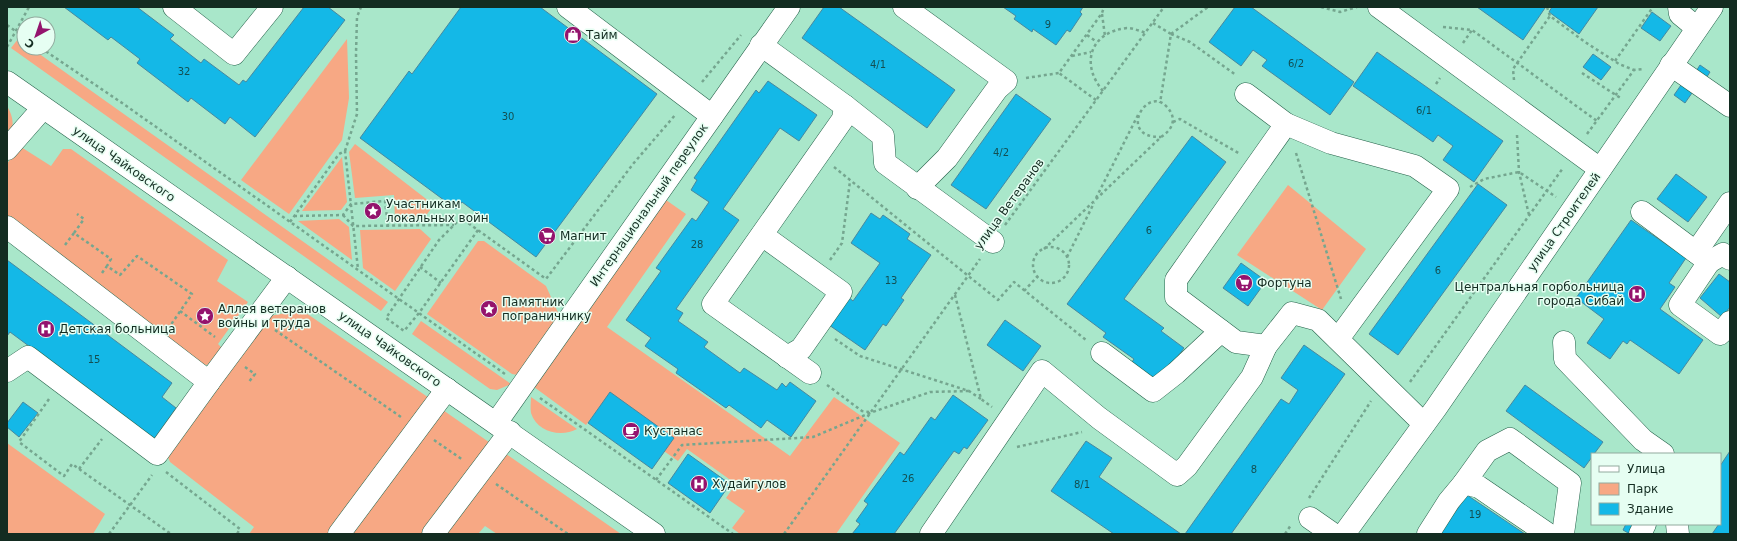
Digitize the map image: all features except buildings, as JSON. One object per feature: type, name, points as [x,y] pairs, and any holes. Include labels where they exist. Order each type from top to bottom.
[{"type":"street","points":[[174,7],[234,54],[272,7]]},
{"type":"street","points":[[568,7],[712,116]]},
{"type":"street","name":"Интернациональный переулок","points":[[433,534],[503,428],[522,386],[789,7]]},
{"type":"street","points":[[904,7],[1006,81],[997,89],[947,158],[917,188]]},
{"type":"street","points":[[1379,7],[1600,169]]},
{"type":"street","points":[[1679,7],[1680,14],[1697,28]]},
{"type":"street","name":"улица Строителей","points":[[1344,534],[1424,424],[1712,7]]},
{"type":"street","points":[[761,45],[882,136],[885,163],[992,242]]},
{"type":"street","points":[[1671,66],[1730,106]]},
{"type":"street","name":"улица Чайковского","points":[[7,82],[654,534]]},
{"type":"street","points":[[1246,94],[1286,124],[1331,143],[1415,166],[1448,189],[1343,332]]},
{"type":"street","points":[[810,373],[713,304],[843,119],[844,106]]},
{"type":"street","points":[[7,149],[43,108]]},
{"type":"street","points":[[1266,346],[1236,342],[1221,331],[1176,297],[1176,280],[1286,124]]},
{"type":"street","points":[[1730,203],[1712,257],[1680,305],[1720,334],[1730,322]]},
{"type":"street","points":[[1642,212],[1712,257]]},
{"type":"street","points":[[7,227],[209,382]]},
{"type":"street","points":[[762,235],[841,292],[801,349],[787,357]]},
{"type":"street","points":[[7,371],[28,357],[115,422],[158,460],[209,382],[287,277]]},
{"type":"street","points":[[931,534],[1042,371],[1108,425],[1177,475],[1187,466],[1252,377],[1266,346],[1292,313],[1318,320],[1343,332],[1383,384],[1424,424]]},
{"type":"street","points":[[1102,353],[1153,391],[1176,374],[1221,331]]},
{"type":"street","points":[[1564,342],[1565,359],[1643,440],[1662,453]]},
{"type":"street","points":[[339,534],[447,389]]},
{"type":"street","points":[[1428,534],[1448,501],[1464,483],[1487,451],[1510,439],[1570,483],[1563,534]]},
{"type":"street","points":[[1464,483],[1479,487],[1548,534]]},
{"type":"street","points":[[1304,513],[1333,534]]},
{"type":"street","points":[[1640,534],[1644,525]]},
{"type":"path","points":[[7,47],[29,7]]},
{"type":"path","points":[[358,270],[345,151],[357,114],[357,17],[361,7]]},
{"type":"path","points":[[1006,81],[1059,73],[1087,35],[1102,13],[1104,7]]},
{"type":"path","name":"улица Ветеранов","points":[[784,534],[992,242],[1164,7]]},
{"type":"path","points":[[1160,103],[1171,34],[1208,7]]},
{"type":"path","points":[[1320,7],[1340,12],[1357,7]]},
{"type":"path","points":[[1547,7],[1550,16],[1585,42],[1615,61],[1634,70],[1671,66]]},
{"type":"path","points":[[1615,61],[1652,7]]},
{"type":"path","points":[[1102,13],[1105,36]]},
{"type":"path","points":[[1152,23],[1171,34],[1190,42],[1237,76],[1246,94]]},
{"type":"path","points":[[7,25],[15,31]]},
{"type":"path","points":[[1440,27],[1472,30],[1597,120]]},
{"type":"path","points":[[1103,91],[1094,80],[1090,65],[1091,52],[1097,42],[1110,33],[1129,28],[1146,32]]},
{"type":"path","points":[[478,230],[441,283],[404,331],[386,318],[398,298],[439,240],[462,218],[546,279],[633,164],[745,29]]},
{"type":"path","points":[[1087,35],[1097,42]]},
{"type":"path","points":[[1071,57],[1091,52]]},
{"type":"path","points":[[52,56],[733,534]]},
{"type":"path","points":[[1398,399],[1634,70]]},
{"type":"path","points":[[1059,73],[1096,100]]},
{"type":"path","points":[[1582,73],[1640,112]]},
{"type":"path","points":[[1044,249],[1096,200],[1161,138],[1169,132],[1173,122],[1172,112],[1165,105],[1155,102],[1145,105],[1139,112],[1096,200],[1067,257],[1068,267],[1064,277],[1056,282],[1046,282],[1037,277],[1033,268],[1034,258],[1040,250],[1044,249],[1050,247],[1060,249],[1067,257]]},
{"type":"path","points":[[1139,112],[1138,122],[1142,132],[1150,138],[1161,138]]},
{"type":"path","points":[[1173,122],[1180,119],[1258,164]]},
{"type":"path","points":[[1294,146],[1343,332]]},
{"type":"path","points":[[290,222],[339,154],[345,151]]},
{"type":"path","points":[[818,155],[998,300],[1014,282],[1102,353]]},
{"type":"path","points":[[1448,189],[1465,190],[1484,179],[1519,172],[1547,190],[1572,209]]},
{"type":"path","points":[[819,276],[842,243],[850,180]]},
{"type":"path","points":[[343,215],[351,204],[385,201],[388,226]]},
{"type":"path","points":[[52,262],[84,219],[77,214]]},
{"type":"path","points":[[294,216],[343,215],[353,226],[454,225]]},
{"type":"path","points":[[74,232],[112,259],[90,290]]},
{"type":"path","points":[[107,266],[120,275],[137,256],[192,294],[159,343]]},
{"type":"path","points":[[420,267],[441,283]]},
{"type":"path","points":[[1024,290],[1037,277]]},
{"type":"path","points":[[955,294],[981,399]]},
{"type":"path","points":[[180,311],[233,350]]},
{"type":"path","points":[[816,327],[860,356],[969,391],[1009,420]]},
{"type":"path","points":[[810,373],[862,411],[870,412]]},
{"type":"path","points":[[61,382],[19,442],[64,476],[72,464],[171,534]]},
{"type":"path","points":[[1285,534],[1304,513],[1383,384]]},
{"type":"path","points":[[656,480],[682,446],[813,437],[870,412],[930,392],[969,391]]},
{"type":"path","points":[[79,469],[115,422]]},
{"type":"path","points":[[985,455],[1108,425]]},
{"type":"path","points":[[109,534],[130,505],[158,460],[240,529],[237,534]]},
{"type":"green space","points":[[347,39],[349,98],[342,140],[289,214],[241,180]]},
{"type":"green space","points":[[16,42],[16,52],[11,48]]},
{"type":"green space","points":[[22,56],[42,56],[388,302],[381,311]]},
{"type":"green space","points":[[7,106],[13,123],[10,136],[7,140]]},
{"type":"green space","points":[[355,144],[434,205],[421,222],[395,220],[394,195],[355,198],[349,152]]},
{"type":"green space","points":[[21,147],[51,166],[63,149],[71,149],[228,260],[217,281],[248,302],[218,344],[222,348],[218,355],[207,365],[195,363],[7,220],[7,164],[16,150]]},
{"type":"green space","points":[[342,157],[347,202],[341,210],[302,211]]},
{"type":"green space","points":[[1288,185],[1366,249],[1322,310],[1237,255]]},
{"type":"green space","points":[[666,200],[686,214],[607,327],[790,456],[834,397],[900,443],[836,534],[740,534],[732,528],[745,511],[726,498],[736,484],[687,449],[678,461],[600,406],[586,425],[534,387]]},
{"type":"green space","points":[[339,219],[349,227],[352,260],[298,221]]},
{"type":"green space","points":[[420,229],[431,239],[395,291],[363,268],[360,230]]},
{"type":"green space","points":[[478,241],[484,241],[546,286],[560,317],[518,375],[512,374],[427,314]]},
{"type":"green space","points":[[295,311],[306,313],[432,400],[333,534],[249,534],[254,527],[170,462],[167,455],[265,317]]},
{"type":"green space","points":[[421,321],[511,384],[497,390],[490,389],[412,334]]},
{"type":"green space","points":[[531,397],[577,429],[571,432],[557,433],[550,432],[538,425],[531,413]]},
{"type":"green space","points":[[440,408],[621,534],[497,534],[485,526],[478,534],[353,534]]},
{"type":"green space","points":[[7,443],[105,514],[93,534],[7,534]]},
{"type":"place","name":"Тайм","points":[[573,35]]},
{"type":"place","name":"Участникам локальных войн","points":[[373,211]]},
{"type":"place","name":"Магнит","points":[[547,236]]},
{"type":"place","name":"Фортуна","points":[[1244,283]]},
{"type":"place","name":"Центральная горбольница города Сибай","points":[[1637,294]]},
{"type":"place","name":"Памятник пограничнику","points":[[489,309]]},
{"type":"place","name":"Аллея ветеранов войны и труда","points":[[205,316]]},
{"type":"place","name":"Детская больница","points":[[46,329]]},
{"type":"place","name":"Кустанас","points":[[631,431]]},
{"type":"place","name":"Худайгулов","points":[[699,484]]}]
